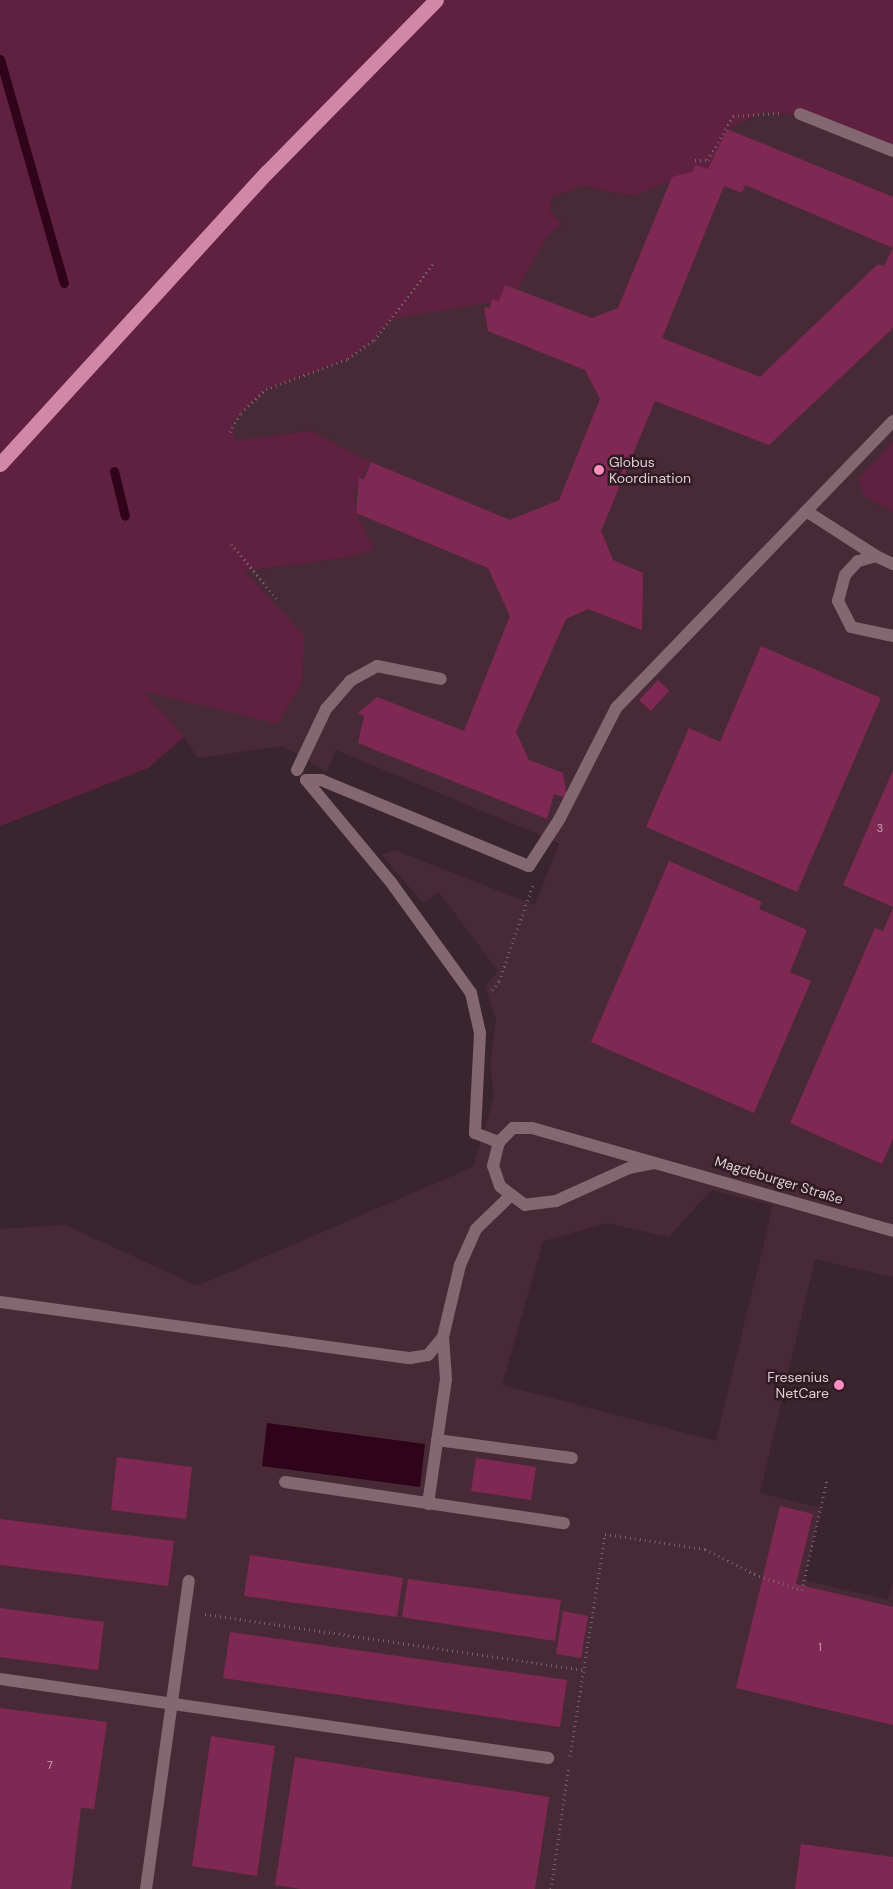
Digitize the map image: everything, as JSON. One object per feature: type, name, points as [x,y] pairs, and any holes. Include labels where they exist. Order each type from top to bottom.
[{"type":"highway","points":[[0,464],[267,172],[436,0]]},
{"type":"street","points":[[800,114],[893,151]]},
{"type":"street","points":[[428,1504],[446,1379],[444,1337],[460,1266],[476,1229],[510,1196],[500,1186],[493,1166],[499,1142],[475,1133],[480,1033],[471,993],[446,954],[306,780],[321,780],[529,866],[560,818],[616,708],[893,420]]},
{"type":"street","points":[[806,511],[876,556],[893,564]]},
{"type":"street","points":[[876,556],[858,562],[845,575],[838,601],[851,627],[893,636]]},
{"type":"street","points":[[297,770],[326,710],[350,681],[377,666],[441,679]]},
{"type":"street","name":"Magdeburger Straße","points":[[499,1142],[512,1128],[532,1128],[893,1231]]},
{"type":"street","name":"Magdeburger Straße","points":[[510,1196],[525,1205],[556,1201],[629,1168],[654,1163]]},
{"type":"street","points":[[0,1302],[410,1358],[428,1355],[444,1337]]},
{"type":"street","points":[[437,1440],[572,1458]]},
{"type":"street","points":[[284,1482],[564,1523]]},
{"type":"street","points":[[146,1889],[189,1581]]},
{"type":"street","points":[[0,1679],[548,1758]]},
{"type":"path","points":[[695,160],[708,160],[733,116],[800,114]]},
{"type":"path","points":[[230,432],[246,406],[266,389],[348,359],[374,340],[433,264]]},
{"type":"path","points":[[232,544],[279,600]]},
{"type":"path","points":[[475,1011],[499,981],[533,884],[533,859]]},
{"type":"path","points":[[552,1889],[583,1670],[605,1534],[705,1549],[759,1576],[802,1590],[827,1480]]},
{"type":"path","points":[[185,1611],[583,1670]]},
{"type":"path","points":[[548,1758],[570,1761]]},
{"type":"shaded area","points":[[0,0],[893,0],[893,151],[800,114],[762,113],[727,129],[708,169],[695,165],[692,172],[634,196],[583,186],[553,196],[550,210],[561,224],[547,236],[517,289],[505,285],[499,301],[391,319],[374,340],[348,359],[266,389],[232,422],[235,440],[311,431],[371,462],[354,490],[356,513],[374,549],[350,557],[245,571],[304,636],[302,682],[277,724],[143,691],[184,737],[148,768],[0,826]]},
{"type":"shaded area","points":[[762,113],[800,114],[893,151],[893,442],[859,478],[864,495],[893,512],[893,1277],[815,1259],[760,1493],[821,1508],[804,1580],[888,1600],[893,1582],[893,1889],[0,1889],[0,1229],[66,1225],[197,1286],[473,1167],[494,1097],[490,1064],[496,1020],[485,986],[498,971],[439,892],[423,903],[382,855],[395,850],[535,905],[559,843],[336,750],[326,772],[283,746],[198,758],[184,737],[148,768],[0,826],[0,725],[304,637],[245,571],[350,557],[374,549],[356,513],[354,490],[371,462],[311,431],[235,440],[232,422],[266,389],[374,340],[390,319],[492,299],[505,285],[517,289],[547,235],[561,224],[550,210],[553,196],[583,186],[634,196],[695,165],[708,169],[727,129]],"holes":[[[711,1190],[773,1205],[716,1441],[502,1385],[543,1241],[608,1223],[669,1237]]]},
{"type":"shaded area","points":[[893,442],[893,512],[863,495],[859,478]]},
{"type":"shaded area","points":[[267,1423],[425,1444],[420,1487],[262,1466]]},
{"type":"building","name":"Globus Koordination","points":[[727,129],[893,197],[893,248],[893,328],[769,445],[655,401],[601,531],[613,560],[643,573],[642,630],[588,609],[566,619],[516,732],[529,760],[563,773],[567,798],[554,794],[547,819],[358,743],[364,716],[358,713],[377,697],[464,731],[510,616],[488,568],[356,513],[359,478],[364,479],[371,462],[510,520],[559,500],[600,399],[585,370],[488,331],[484,307],[490,308],[492,299],[499,301],[505,285],[592,318],[618,308],[672,177],[692,172],[695,165],[708,169]],"holes":[[[745,185],[893,248],[884,266],[878,264],[760,377],[662,338],[724,186],[742,193]]]},
{"type":"building","points":[[761,646],[881,698],[797,892],[646,827],[689,728],[720,742]]},
{"type":"building","points":[[658,680],[669,691],[651,711],[639,700]]},
{"type":"building","points":[[893,770],[893,907],[843,885]]},
{"type":"building","points":[[669,861],[762,902],[759,909],[807,930],[790,972],[811,981],[754,1113],[591,1042]]},
{"type":"building","points":[[893,908],[893,1139],[882,1164],[790,1123],[875,928],[883,931]]},
{"type":"building","points":[[117,1457],[192,1467],[186,1519],[111,1510]]},
{"type":"building","points":[[476,1458],[536,1467],[531,1500],[471,1491]]},
{"type":"building","points":[[780,1506],[813,1514],[796,1584],[893,1607],[893,1725],[736,1688]]},
{"type":"building","points":[[0,1519],[174,1541],[168,1586],[0,1565]]},
{"type":"building","points":[[250,1555],[403,1578],[397,1617],[244,1596]]},
{"type":"building","points":[[408,1579],[561,1600],[555,1641],[402,1617]]},
{"type":"building","points":[[0,1608],[104,1622],[98,1670],[0,1657]]},
{"type":"building","points":[[563,1611],[588,1616],[581,1658],[556,1654]]},
{"type":"building","points":[[230,1632],[567,1680],[560,1727],[223,1678]]},
{"type":"building","points":[[0,1708],[107,1722],[94,1809],[81,1808],[71,1889],[0,1889]]},
{"type":"building","points":[[211,1736],[275,1746],[257,1876],[192,1866]]},
{"type":"building","points":[[295,1757],[549,1797],[535,1889],[301,1889],[275,1885]]},
{"type":"building","points":[[801,1844],[893,1857],[893,1889],[795,1889]]},
{"type":"waterway","points":[[0,59],[64,283]]},
{"type":"waterway","points":[[114,471],[125,516]]},
{"type":"place","name":"Globus Koordination","points":[[599,470]]},
{"type":"place","name":"Fresenius NetCare","points":[[839,1385]]}]
